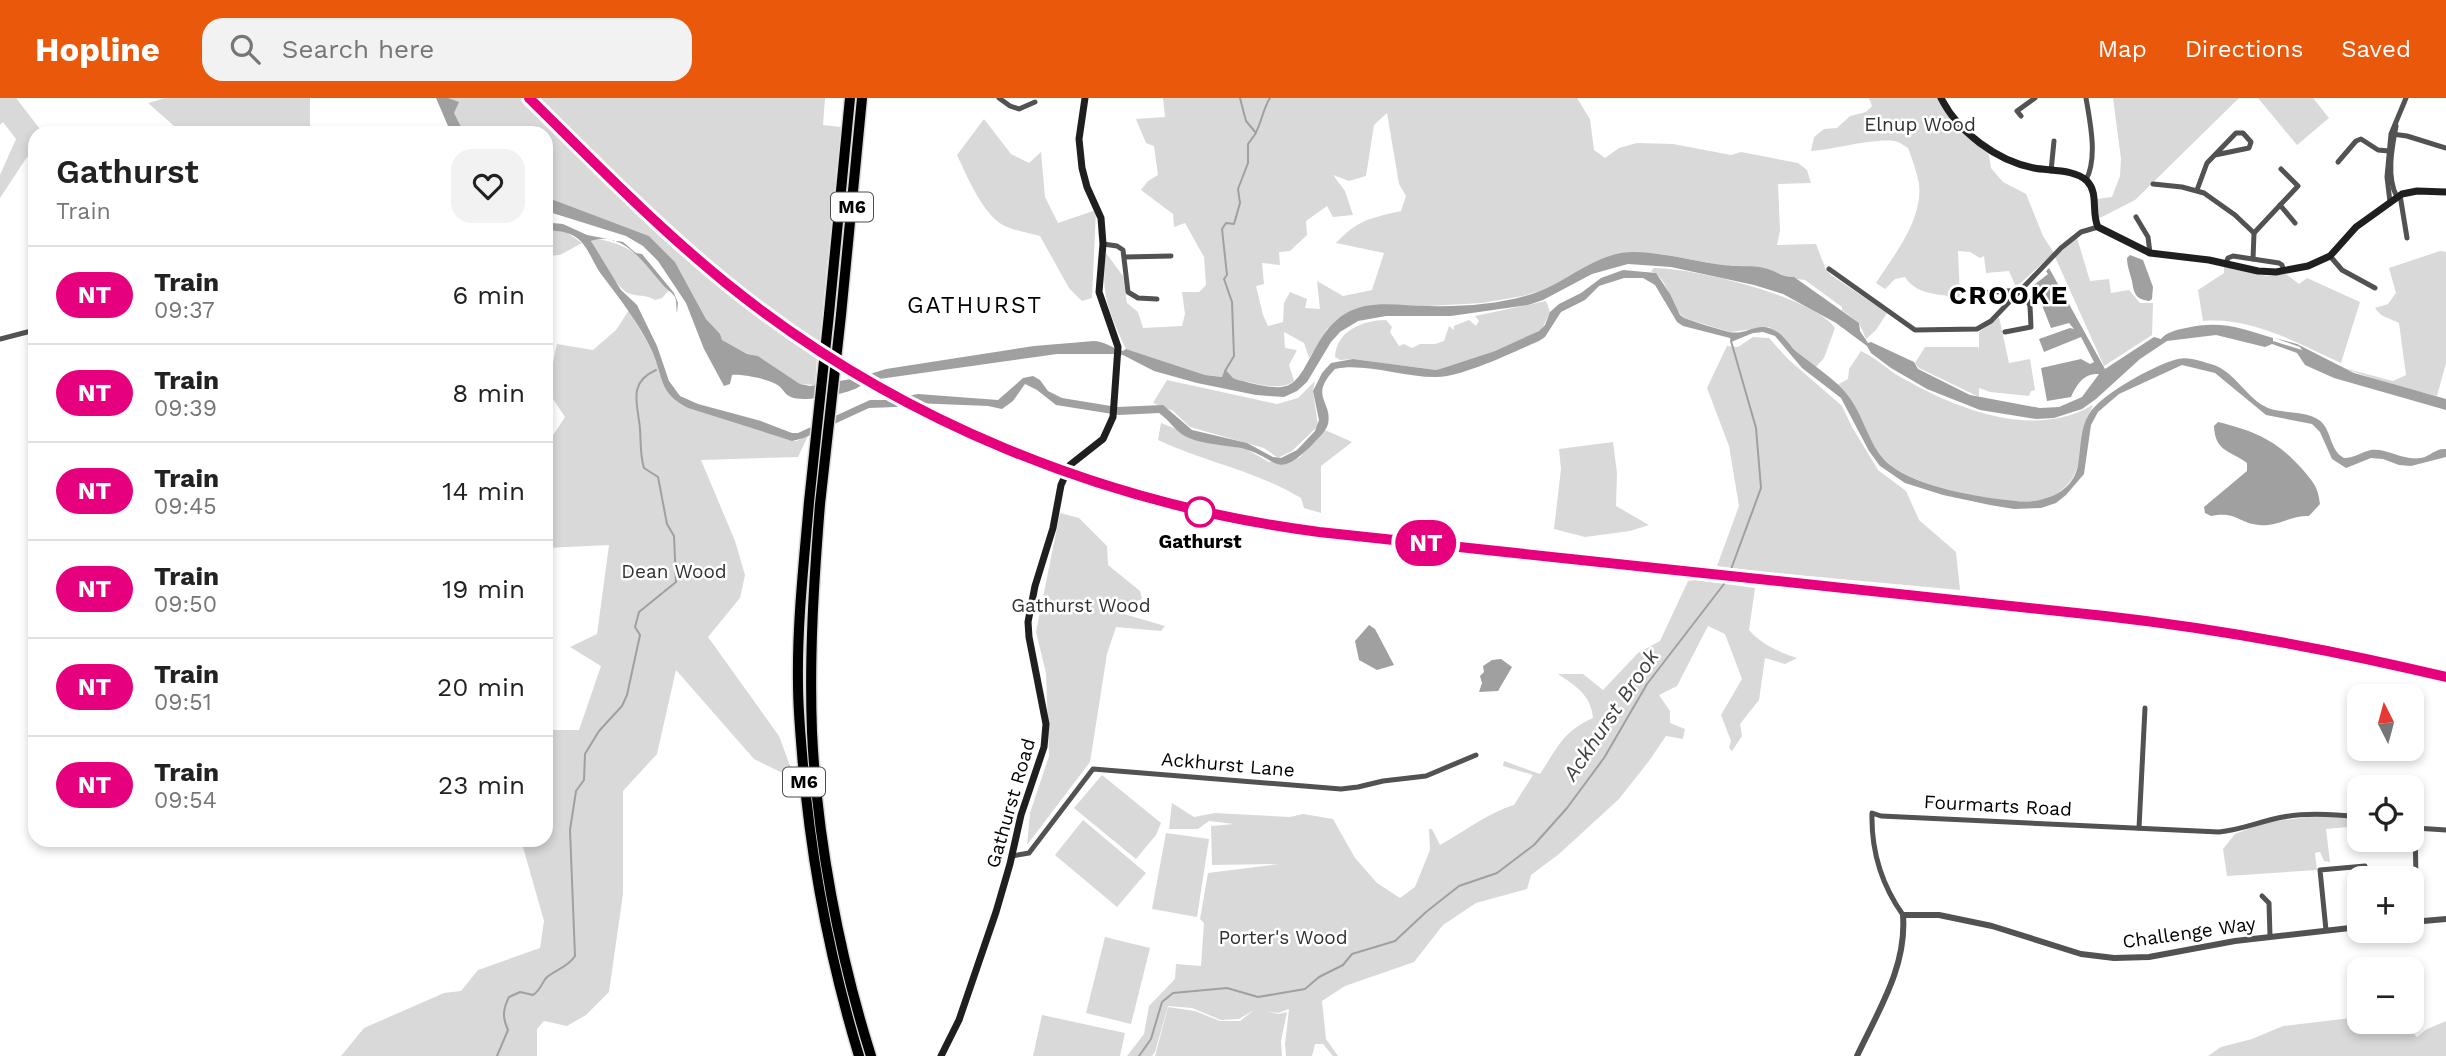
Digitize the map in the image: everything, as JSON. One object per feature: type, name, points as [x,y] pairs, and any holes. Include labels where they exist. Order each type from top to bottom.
[{"type":"highway","name":"M6","points":[[850,98],[809,502],[797,685],[806,803],[818,891],[836,978],[859,1056]]},
{"type":"highway","name":"M6","points":[[862,98],[820,503],[812,649],[812,732],[818,803],[847,976],[871,1056]]},
{"type":"main road","points":[[1085,98],[1080,145],[1086,182],[1101,218],[1103,244]]},
{"type":"main road","points":[[1941,98],[1956,122],[1994,151],[2021,164],[2074,174],[2086,180],[2092,190],[2098,228],[2150,253],[2226,263],[2265,272],[2284,271],[2315,264],[2330,256],[2356,228],[2396,198],[2413,191],[2446,192]]},
{"type":"main road","name":"Gathurst Road","points":[[942,1056],[959,1020],[1042,754],[1046,732],[1029,637],[1029,613],[1066,470],[1103,439],[1113,417],[1118,353],[1099,292],[1103,244]]},
{"type":"street","points":[[999,98],[1019,109],[1035,102]]},
{"type":"street","points":[[2021,116],[2017,111],[2035,98]]},
{"type":"street","points":[[2086,98],[2091,135],[2090,172],[2086,180]]},
{"type":"street","points":[[2406,98],[2398,116],[2390,151],[2392,187],[2407,238]]},
{"type":"street","points":[[2197,190],[2204,168],[2215,155],[2238,132],[2243,133],[2251,142],[2249,148],[2215,155]]},
{"type":"street","points":[[2393,134],[2446,148]]},
{"type":"street","points":[[2340,158],[2361,139],[2378,150],[2390,151]]},
{"type":"street","points":[[2051,171],[2054,141]]},
{"type":"street","points":[[2253,259],[2254,233],[2298,186],[2281,169]]},
{"type":"street","points":[[2152,184],[2197,190],[2235,215],[2254,233]]},
{"type":"street","points":[[2280,205],[2295,223]]},
{"type":"street","points":[[2136,218],[2148,237],[2150,253]]},
{"type":"street","points":[[1829,270],[1919,331],[1983,328],[2061,248],[2081,232],[2098,228]]},
{"type":"street","points":[[1103,244],[1117,246],[1123,250],[1128,292],[1138,298],[1157,299]]},
{"type":"street","points":[[1125,257],[1171,256]]},
{"type":"street","points":[[2226,263],[2231,256],[2253,259],[2280,264],[2284,271]]},
{"type":"street","points":[[2330,256],[2342,270],[2373,286]]},
{"type":"street","points":[[1983,293],[2021,289]]},
{"type":"street","points":[[2005,332],[2031,327],[2030,306],[2021,289]]},
{"type":"street","points":[[0,339],[28,332]]},
{"type":"street","points":[[2139,828],[2145,708]]},
{"type":"street","name":"Ackhurst Lane","points":[[1012,856],[1029,853],[1093,769],[1341,789],[1426,776],[1476,755]]},
{"type":"street","name":"Fourmarts Road","points":[[1903,915],[1887,890],[1878,869],[1872,813],[1881,816],[2232,831],[2307,814],[2347,816]]},
{"type":"street","points":[[2424,828],[2446,830]]},
{"type":"street","points":[[2326,930],[2320,870],[2347,868]]},
{"type":"street","points":[[2262,896],[2269,903],[2270,936]]},
{"type":"street","points":[[1857,1056],[1897,971],[1903,940],[1903,915]]},
{"type":"street","name":"Challenge Way","points":[[1903,915],[1949,917],[1992,926],[2081,954],[2114,958],[2149,957],[2270,936],[2347,928]]},
{"type":"street","points":[[2424,921],[2446,919]]},
{"type":"green space","points":[[0,98],[16,98],[38,126],[28,126],[28,157],[0,198],[0,175],[16,139],[3,122],[0,125]]},
{"type":"green space","points":[[166,98],[310,98],[310,126],[174,126],[148,103]]},
{"type":"green space","points":[[448,98],[525,98],[728,293],[817,358],[815,385],[800,384],[758,356],[747,354],[723,341],[706,319],[675,262],[649,236],[553,200],[553,126],[460,126],[454,115],[452,101]]},
{"type":"green space","points":[[539,98],[825,98],[823,125],[841,127],[819,348],[732,284],[679,238],[601,165],[604,162]]},
{"type":"green space","points":[[1163,98],[1577,98],[1590,119],[1594,150],[1605,158],[1619,148],[1637,143],[1673,144],[1731,155],[1741,152],[1798,163],[1807,170],[1811,183],[1778,184],[1780,231],[1777,245],[1816,244],[1826,270],[1831,275],[1887,313],[1876,330],[1866,339],[1859,323],[1805,280],[1789,278],[1769,269],[1725,266],[1662,254],[1630,252],[1605,259],[1543,290],[1523,296],[1482,303],[1376,305],[1352,310],[1327,329],[1309,358],[1304,343],[1284,332],[1285,348],[1297,350],[1289,365],[1294,381],[1288,384],[1267,386],[1238,380],[1225,369],[1223,377],[1205,375],[1126,349],[1105,292],[1106,253],[1123,276],[1127,303],[1138,312],[1143,328],[1182,326],[1185,314],[1182,292],[1199,292],[1206,285],[1204,257],[1185,223],[1174,227],[1173,214],[1141,190],[1148,181],[1158,175],[1154,146],[1146,143],[1136,119],[1165,117]],"holes":[[[1387,113],[1399,184],[1406,196],[1401,211],[1365,221],[1336,243],[1384,253],[1372,290],[1343,296],[1317,281],[1320,309],[1305,308],[1307,299],[1290,292],[1284,303],[1283,322],[1268,326],[1256,286],[1264,284],[1262,263],[1280,265],[1279,252],[1290,251],[1307,235],[1306,221],[1327,206],[1333,217],[1353,215],[1345,191],[1333,175],[1349,181],[1366,176],[1374,125]]]},
{"type":"green space","name":"Elnup Wood","points":[[1869,98],[1940,98],[1951,120],[1988,149],[1991,168],[2003,182],[2026,194],[2043,236],[2054,253],[2016,287],[2009,271],[1986,273],[1984,256],[1980,258],[1970,252],[1958,251],[1960,297],[1922,291],[1905,277],[1895,279],[1885,289],[1876,283],[1899,249],[1917,211],[1919,184],[1908,148],[1898,142],[1880,141],[1811,151],[1814,137],[1824,129],[1837,128],[1850,116],[1866,112],[1872,106]]},
{"type":"green space","points":[[2113,98],[2239,98],[2135,200],[2098,219],[2097,199],[2112,197],[2120,176],[2121,159]]},
{"type":"green space","points":[[2258,98],[2313,98],[2329,118],[2297,145]]},
{"type":"green space","points":[[984,119],[1011,154],[1029,163],[1041,152],[1045,197],[1058,223],[1096,210],[1092,298],[1082,301],[1069,288],[1040,236],[999,222],[977,196],[957,155]]},
{"type":"green space","points":[[553,231],[566,232],[582,243],[560,255],[553,256]]},
{"type":"green space","points":[[2077,238],[2090,281],[2109,279],[2111,293],[2129,290],[2140,303],[2153,303],[2152,335],[2104,366],[2055,257]]},
{"type":"green space","points":[[597,239],[622,246],[636,254],[669,290],[662,298],[655,300],[624,290],[608,271],[591,243]]},
{"type":"green space","points":[[2440,251],[2446,252],[2446,363],[2437,396],[2395,386],[2340,367],[2393,381],[2406,375],[2399,323],[2381,315],[2375,308],[2388,304],[2396,293],[2389,268]]},
{"type":"green space","points":[[2224,266],[2267,276],[2286,274],[2299,284],[2307,278],[2360,302],[2341,363],[2257,327],[2203,321],[2198,290],[2224,273]]},
{"type":"green space","points":[[1654,268],[1695,273],[1750,286],[1802,305],[1822,316],[1835,328],[1824,358],[1815,368],[1783,336],[1769,327],[1730,332],[1684,318],[1675,307],[1662,280],[1651,271]]},
{"type":"green space","points":[[1546,301],[1550,312],[1542,329],[1495,351],[1436,370],[1353,359],[1340,360],[1335,357],[1340,340],[1352,329],[1368,322],[1386,320],[1392,327],[1390,332],[1399,346],[1404,344],[1412,348],[1420,344],[1444,341],[1449,326],[1454,330],[1454,326],[1469,320],[1476,326],[1479,321],[1475,316]]},
{"type":"green space","name":"Dean Wood","points":[[629,310],[651,349],[666,389],[688,408],[786,439],[796,441],[808,436],[798,457],[701,460],[735,541],[745,575],[740,598],[708,637],[779,736],[795,779],[754,759],[676,670],[657,754],[623,791],[623,894],[609,992],[586,1015],[567,1026],[544,1021],[537,1029],[537,1056],[341,1056],[364,1028],[444,993],[461,991],[478,970],[540,948],[544,921],[523,847],[553,847],[553,730],[579,730],[601,666],[570,647],[597,634],[609,545],[553,548],[553,435],[565,417],[553,399],[553,362],[557,344],[593,350],[616,330]]},
{"type":"green space","points":[[1999,317],[2009,363],[2030,359],[2035,390],[2031,391],[2029,396],[1990,392],[1979,388],[1979,397],[1919,368],[1915,363],[1925,347],[1979,349],[1979,332]]},
{"type":"green space","points":[[1753,337],[1769,338],[1788,359],[1842,406],[1878,470],[1906,491],[1919,520],[1956,552],[1960,590],[1717,566],[1739,506],[1729,446],[1707,388],[1727,346],[1738,347]]},
{"type":"green space","points":[[1861,351],[1919,387],[1993,416],[2044,420],[2069,415],[2093,405],[2086,421],[2078,464],[2072,479],[2064,489],[2052,496],[2020,501],[1959,492],[1902,473],[1881,456],[1852,403],[1837,385],[1848,379],[1849,369]]},
{"type":"green space","points":[[1167,380],[1277,404],[1298,398],[1315,381],[1313,391],[1318,426],[1292,451],[1278,458],[1264,448],[1190,427],[1173,411],[1153,403]]},
{"type":"green space","points":[[1161,423],[1187,437],[1246,449],[1269,462],[1299,458],[1325,430],[1352,442],[1321,466],[1321,513],[1304,508],[1301,498],[1284,489],[1158,440]]},
{"type":"green space","points":[[1613,442],[1617,473],[1616,506],[1649,525],[1630,531],[1585,537],[1554,529],[1561,469],[1559,449]]},
{"type":"green space","name":"Gathurst Wood","points":[[1060,513],[1079,518],[1107,546],[1108,565],[1140,591],[1142,599],[1122,606],[1124,614],[1165,626],[1161,631],[1116,627],[1107,654],[1090,762],[1027,845],[1030,813],[1049,756],[1046,673],[1036,632]]},
{"type":"green space","name":"Porter's Wood","points":[[1688,581],[1755,588],[1749,630],[1771,647],[1797,658],[1785,664],[1765,658],[1759,700],[1740,724],[1742,736],[1732,751],[1721,715],[1742,679],[1725,634],[1708,626],[1677,686],[1659,695],[1670,711],[1670,723],[1685,729],[1683,739],[1666,736],[1619,799],[1559,854],[1531,875],[1527,889],[1476,903],[1443,925],[1414,962],[1345,986],[1322,1001],[1326,1039],[1338,1056],[1333,1056],[1323,1044],[1315,1044],[1312,1056],[1286,1056],[1289,1009],[1278,1013],[1266,1011],[1278,1014],[1287,1012],[1281,1041],[1282,1056],[1155,1056],[1168,1007],[1195,1011],[1220,1021],[1240,1021],[1254,1010],[1239,1019],[1221,1020],[1192,1008],[1168,1006],[1152,1056],[1127,1056],[1144,1034],[1149,1006],[1175,979],[1176,964],[1201,966],[1204,923],[1200,919],[1208,873],[1279,864],[1212,865],[1211,826],[1234,824],[1209,821],[1198,829],[1169,829],[1172,803],[1194,817],[1215,813],[1290,817],[1303,814],[1333,819],[1355,858],[1377,883],[1400,898],[1415,887],[1430,850],[1429,829],[1432,829],[1440,845],[1486,817],[1514,805],[1533,775],[1503,766],[1504,761],[1540,774],[1567,735],[1593,718],[1586,697],[1558,674],[1583,674],[1603,690],[1638,653],[1660,641]]},
{"type":"green space","points":[[1102,775],[1161,823],[1156,835],[1136,859],[1074,808]]},
{"type":"green space","points":[[2316,816],[2347,817],[2347,827],[2326,829],[2330,862],[2324,861],[2320,852],[2315,853],[2317,870],[2227,876],[2223,849],[2235,834],[2275,821]]},
{"type":"green space","points":[[1083,820],[1146,873],[1117,907],[1055,855]]},
{"type":"green space","points":[[1166,833],[1209,839],[1197,917],[1152,909]]},
{"type":"green space","points":[[1105,937],[1150,948],[1131,1024],[1086,1013]]},
{"type":"green space","points":[[1042,1015],[1125,1033],[1120,1056],[1033,1056]]},
{"type":"green space","points":[[2347,1018],[2347,1034],[2414,1034],[2417,1037],[2427,1029],[2446,1021],[2446,1056],[2208,1056],[2221,1047],[2252,1039],[2283,1026]]},
{"type":"shaded area","points":[[436,98],[459,102],[454,113],[460,126],[448,126]]},
{"type":"shaded area","points":[[553,200],[649,236],[675,262],[706,319],[722,340],[747,354],[758,356],[800,384],[810,386],[857,378],[886,369],[1034,346],[1094,341],[1205,375],[1222,377],[1225,369],[1238,380],[1280,387],[1295,381],[1324,334],[1348,312],[1373,305],[1455,306],[1509,300],[1547,288],[1607,257],[1620,253],[1644,252],[1722,265],[1759,267],[1794,277],[1859,323],[1860,331],[1868,343],[1914,362],[1918,369],[1970,395],[2040,408],[2059,407],[2082,397],[2099,374],[2089,375],[2082,380],[2071,397],[2047,401],[2041,368],[2081,359],[2090,364],[2094,362],[2081,337],[2044,352],[2039,339],[2074,329],[2069,323],[2051,328],[2034,285],[2048,274],[2046,271],[2049,268],[2105,369],[2154,337],[2161,339],[2179,330],[2220,325],[2261,334],[2273,338],[2273,341],[2302,350],[2275,338],[2297,344],[2354,373],[2446,399],[2446,410],[2334,378],[2305,365],[2297,353],[2272,344],[2265,347],[2216,335],[2167,341],[2140,359],[2082,409],[2054,418],[2036,419],[1980,410],[1927,389],[1891,368],[1836,323],[1783,294],[1671,267],[1628,264],[1592,274],[1528,305],[1451,316],[1386,316],[1358,321],[1340,332],[1331,342],[1307,382],[1284,397],[1256,395],[1197,383],[1154,371],[1123,355],[1057,354],[872,380],[834,395],[797,399],[787,395],[775,383],[749,376],[732,375],[730,384],[724,386],[704,349],[686,303],[658,261],[643,246],[626,236],[553,213]]},
{"type":"shaded area","points":[[553,223],[563,224],[587,235],[612,240],[591,241],[621,290],[637,305],[657,346],[669,381],[680,396],[792,433],[798,433],[870,400],[887,400],[918,394],[998,400],[1023,378],[1033,376],[1040,380],[1048,391],[1062,398],[1117,407],[1163,405],[1192,430],[1247,443],[1273,457],[1281,458],[1297,450],[1315,431],[1319,420],[1313,391],[1322,373],[1331,363],[1353,359],[1436,370],[1443,368],[1495,351],[1539,331],[1545,325],[1550,312],[1559,304],[1581,293],[1601,278],[1623,270],[1656,273],[1684,318],[1729,332],[1765,327],[1779,333],[1797,352],[1844,391],[1872,442],[1890,465],[1916,479],[1950,490],[2026,502],[2045,499],[2063,490],[2075,475],[2084,426],[2095,406],[2143,374],[2182,358],[2201,361],[2222,369],[2254,399],[2268,408],[2307,415],[2319,420],[2336,450],[2344,458],[2377,450],[2408,458],[2421,458],[2442,449],[2446,449],[2446,457],[2411,466],[2371,458],[2346,468],[2332,459],[2320,432],[2312,424],[2266,415],[2215,373],[2182,365],[2119,394],[2098,412],[2091,425],[2084,474],[2056,503],[2041,508],[2014,509],[1943,495],[1905,483],[1880,466],[1841,398],[1802,368],[1775,336],[1763,332],[1753,333],[1731,342],[1730,338],[1683,326],[1677,322],[1655,285],[1643,278],[1624,278],[1599,286],[1585,300],[1561,312],[1545,337],[1539,341],[1460,373],[1425,377],[1359,367],[1335,369],[1327,378],[1322,393],[1329,416],[1327,427],[1300,456],[1283,465],[1241,448],[1189,438],[1159,413],[1119,415],[1056,405],[1025,384],[1013,401],[1002,409],[914,403],[869,408],[792,441],[688,408],[671,397],[663,384],[652,351],[629,311],[601,274],[584,245],[570,234],[553,231]]},
{"type":"shaded area","points":[[613,240],[623,242],[636,253],[642,254],[674,293],[678,303],[677,313],[674,295],[633,251]]},
{"type":"shaded area","points":[[2130,255],[2143,260],[2153,287],[2152,299],[2149,301],[2141,299],[2135,292],[2127,261]]},
{"type":"shaded area","points":[[2218,422],[2255,433],[2275,444],[2294,460],[2313,482],[2320,504],[2309,516],[2266,525],[2252,524],[2232,516],[2211,516],[2205,513],[2204,507],[2247,471],[2247,463],[2224,449],[2217,441],[2214,426]]},
{"type":"shaded area","points":[[1369,625],[1375,629],[1394,665],[1377,670],[1359,660],[1355,641]]},
{"type":"shaded area","points":[[1501,659],[1512,667],[1498,691],[1479,692],[1483,666],[1492,660]]},
{"type":"waterway","points":[[1225,371],[1234,356],[1232,302],[1224,279],[1227,275],[1222,229],[1226,223],[1234,224],[1240,203],[1238,189],[1248,163],[1248,144],[1256,133],[1246,121],[1240,98]]},
{"type":"waterway","points":[[1256,132],[1270,98]]},
{"type":"waterway","points":[[1730,572],[1761,488],[1756,428],[1731,341]]},
{"type":"waterway","points":[[497,1056],[508,1030],[504,1013],[509,997],[520,992],[533,995],[547,977],[575,956],[570,830],[576,791],[584,780],[585,754],[599,731],[622,706],[627,695],[640,635],[635,627],[639,612],[676,582],[674,536],[667,524],[658,477],[644,468],[641,454],[636,395],[641,381],[656,370]]},
{"type":"waterway","name":"Ackhurst Brook","points":[[1139,1056],[1151,1039],[1162,1002],[1173,993],[1227,988],[1258,997],[1305,989],[1319,977],[1343,965],[1352,954],[1395,941],[1459,886],[1497,873],[1534,845],[1567,808],[1604,758],[1647,684],[1724,584]]},
{"type":"railway","points":[[526,98],[674,242],[726,286],[792,335],[860,378],[932,417],[1005,450],[1081,479],[1158,503],[1238,521],[1318,534],[2128,621],[2321,651],[2446,680]]},
{"type":"train","name":"NT","points":[[529,98],[695,257],[767,315],[808,343],[915,407],[974,436],[1068,473],[1123,491],[1204,513],[1319,532],[2201,628],[2321,648],[2446,677]]},
{"type":"place","name":"Gathurst","points":[[1200,512]]},
{"type":"district","name":"CROOKE","points":[[2009,295]]},
{"type":"district","name":"GATHURST","points":[[975,305]]}]
